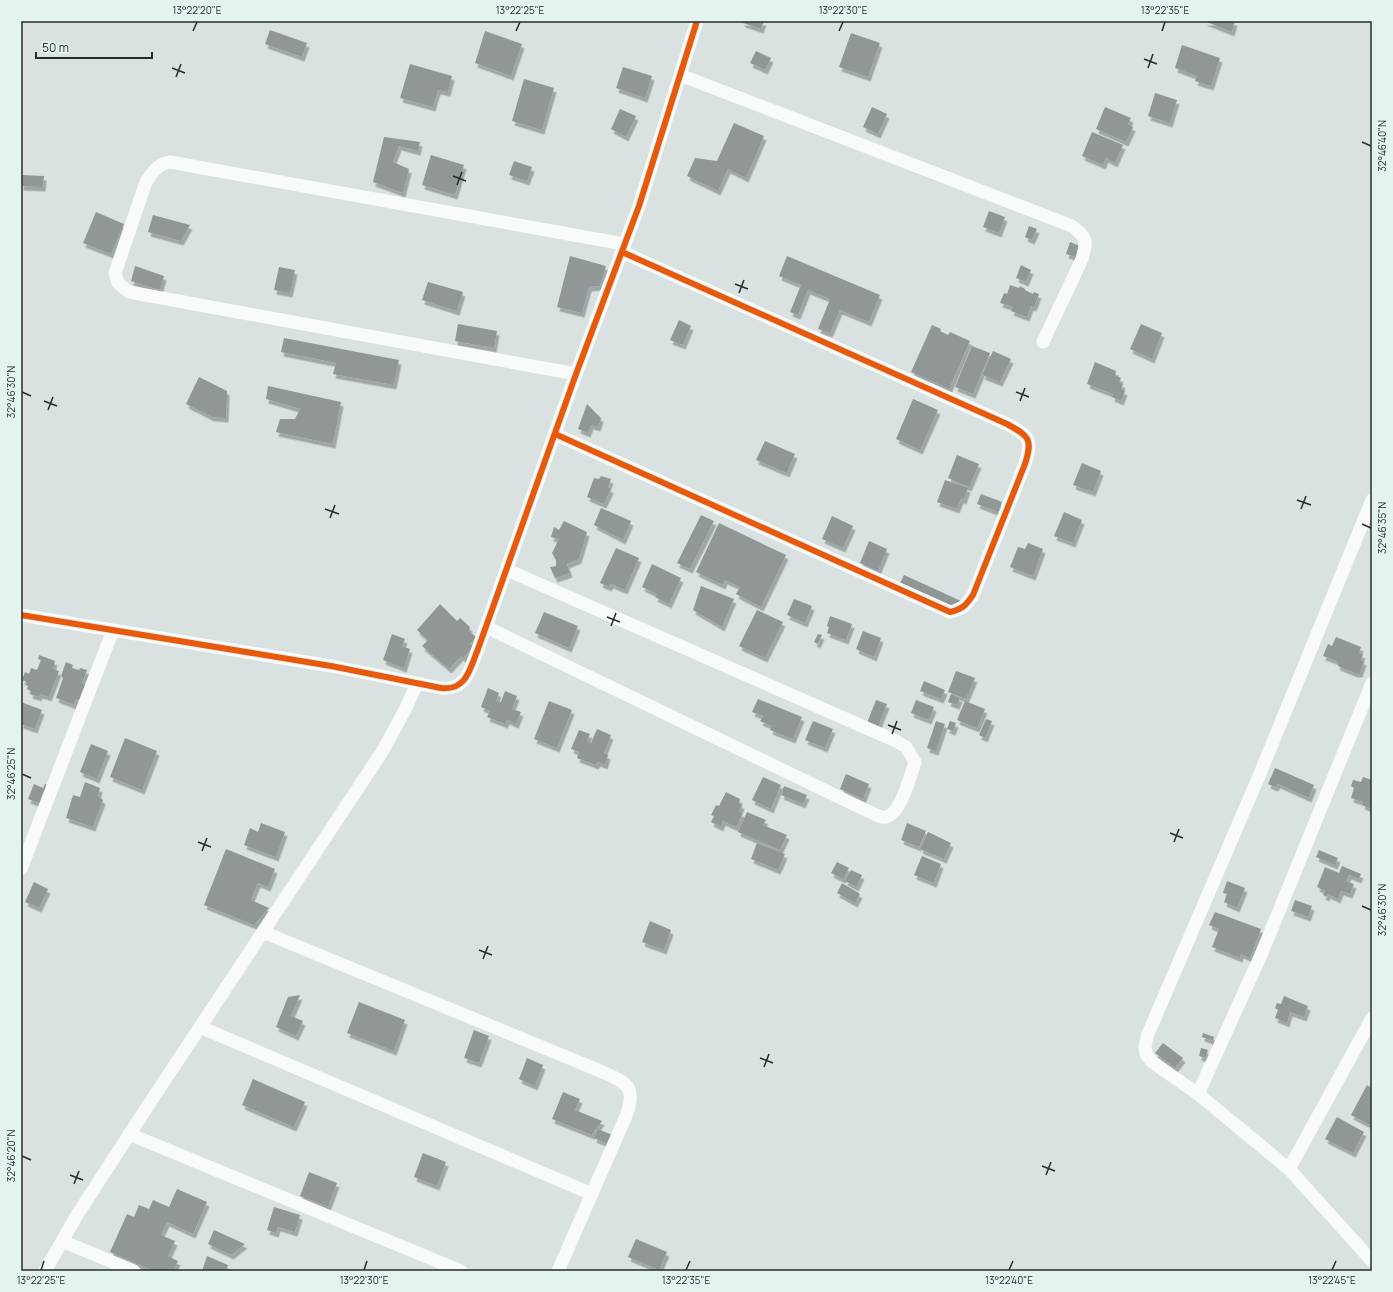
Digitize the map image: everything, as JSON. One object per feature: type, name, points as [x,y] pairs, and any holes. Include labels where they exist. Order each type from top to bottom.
[{"type":"street","points":[[22,619],[113,630],[331,666],[449,689],[459,686],[466,680],[507,570],[576,374],[639,206],[697,21]]},
{"type":"street","points":[[680,74],[1072,226],[1084,235],[1086,244],[1082,259],[1043,342]]},
{"type":"street","points":[[555,434],[950,612],[960,610],[974,595],[1029,453],[1029,442],[1022,432],[1007,424],[623,248],[170,162],[164,163],[154,169],[146,182],[114,273],[118,283],[129,292],[576,374]]},
{"type":"street","points":[[1372,500],[1259,776],[1148,1034],[1145,1046],[1146,1054],[1152,1062],[1198,1094],[1289,1169],[1372,1261]]},
{"type":"street","points":[[486,627],[876,816],[885,818],[891,816],[897,809],[915,762],[912,754],[906,747],[896,741],[507,570]]},
{"type":"street","points":[[21,869],[113,630]]},
{"type":"street","points":[[45,1271],[77,1215],[129,1134],[382,752],[406,708],[417,683]]},
{"type":"street","points":[[1198,1094],[1261,955],[1372,683]]},
{"type":"street","points":[[263,932],[623,1082],[631,1094],[631,1102],[558,1271]]},
{"type":"street","points":[[1289,1169],[1372,1018]]},
{"type":"street","points":[[200,1026],[592,1194]]},
{"type":"street","points":[[129,1134],[461,1271]]},
{"type":"street","points":[[62,1241],[134,1271]]},
{"type":"building","points":[[742,21],[764,21],[761,29],[743,23]]},
{"type":"building","points":[[1204,21],[1235,21],[1232,32]]},
{"type":"building","points":[[270,30],[307,43],[302,57],[265,44]]},
{"type":"building","points":[[485,31],[522,44],[511,76],[475,63]]},
{"type":"building","points":[[851,33],[880,43],[868,77],[839,67]]},
{"type":"building","points":[[1182,45],[1220,58],[1211,86],[1195,81],[1197,76],[1175,68]]},
{"type":"building","points":[[756,51],[771,58],[765,70],[750,63]]},
{"type":"building","points":[[410,64],[452,76],[448,92],[438,90],[433,107],[400,98]]},
{"type":"building","points":[[623,67],[652,76],[645,98],[616,88]]},
{"type":"building","points":[[524,79],[554,88],[542,130],[512,121]]},
{"type":"building","points":[[1155,93],[1177,100],[1170,123],[1148,116]]},
{"type":"building","points":[[872,107],[887,114],[878,134],[863,127]]},
{"type":"building","points":[[1105,107],[1131,118],[1128,124],[1133,127],[1126,142],[1096,129]]},
{"type":"building","points":[[620,109],[636,116],[626,137],[611,129]]},
{"type":"building","points":[[734,123],[764,136],[746,178],[728,169],[718,191],[687,176],[695,158],[717,161]]},
{"type":"building","points":[[1092,132],[1123,145],[1115,163],[1106,158],[1103,165],[1082,156]]},
{"type":"building","points":[[384,137],[420,142],[418,151],[399,146],[393,162],[409,169],[403,193],[373,182]]},
{"type":"building","points":[[431,155],[464,165],[455,195],[422,185]]},
{"type":"building","points":[[514,161],[532,167],[527,181],[509,175]]},
{"type":"building","points":[[22,175],[44,176],[43,187],[21,186]]},
{"type":"building","points":[[989,211],[1005,217],[999,233],[983,227]]},
{"type":"building","points":[[96,212],[124,224],[111,254],[83,243]]},
{"type":"building","points":[[153,215],[190,225],[181,241],[148,232]]},
{"type":"building","points":[[1029,226],[1037,229],[1032,240],[1025,237]]},
{"type":"building","points":[[1070,242],[1080,246],[1076,257],[1066,254]]},
{"type":"building","points":[[570,256],[606,266],[600,286],[589,287],[582,313],[557,307]]},
{"type":"building","points":[[787,256],[880,295],[869,322],[840,310],[830,333],[818,329],[830,299],[808,290],[798,315],[790,312],[801,285],[779,276]]},
{"type":"building","points":[[1021,265],[1031,270],[1026,282],[1016,278]]},
{"type":"building","points":[[135,266],[164,276],[160,290],[131,281]]},
{"type":"building","points":[[279,267],[295,270],[290,293],[274,290]]},
{"type":"building","points":[[428,282],[463,292],[457,311],[422,300]]},
{"type":"building","points":[[1010,285],[1019,288],[1020,286],[1033,294],[1034,292],[1039,294],[1034,307],[1031,306],[1027,317],[1011,311],[1013,307],[1000,303],[1004,293],[1007,294]]},
{"type":"building","points":[[679,320],[691,326],[683,345],[670,340]]},
{"type":"building","points":[[458,324],[497,331],[494,348],[455,341]]},
{"type":"building","points":[[1141,324],[1162,333],[1152,359],[1130,349]]},
{"type":"building","points":[[932,325],[941,329],[940,331],[948,335],[950,332],[970,341],[949,389],[911,372]]},
{"type":"building","points":[[284,338],[399,360],[394,385],[333,374],[336,363],[281,352]]},
{"type":"building","points":[[972,346],[990,353],[973,394],[955,387]]},
{"type":"building","points":[[993,351],[1011,359],[1000,382],[982,375]]},
{"type":"building","points":[[1095,362],[1116,371],[1115,375],[1121,378],[1119,382],[1123,384],[1121,389],[1125,391],[1121,401],[1112,397],[1113,394],[1087,384]]},
{"type":"building","points":[[199,377],[227,391],[226,418],[212,417],[186,404]]},
{"type":"building","points":[[268,386],[341,402],[333,444],[276,432],[280,419],[295,419],[300,409],[266,399]]},
{"type":"building","points":[[913,399],[938,410],[920,450],[896,439]]},
{"type":"building","points":[[587,404],[601,418],[598,427],[591,425],[588,433],[578,429]]},
{"type":"building","points":[[765,441],[795,454],[787,473],[756,460]]},
{"type":"building","points":[[957,455],[979,464],[969,487],[948,478]]},
{"type":"building","points":[[1082,463],[1101,471],[1093,492],[1073,485]]},
{"type":"building","points":[[601,476],[611,479],[608,487],[611,489],[604,504],[587,497],[594,478],[599,479]]},
{"type":"building","points":[[945,480],[968,488],[964,500],[961,499],[957,509],[937,502]]},
{"type":"building","points":[[981,494],[1002,502],[998,512],[977,504]]},
{"type":"building","points":[[601,508],[631,521],[623,540],[594,525]]},
{"type":"building","points":[[1064,512],[1082,520],[1073,543],[1054,536]]},
{"type":"building","points":[[701,515],[714,521],[690,569],[677,563]]},
{"type":"building","points":[[832,516],[853,526],[843,548],[822,539]]},
{"type":"building","points":[[564,521],[587,532],[579,559],[567,564],[570,573],[555,578],[550,567],[556,566],[556,560],[552,553],[559,539],[551,537],[554,527],[559,530]]},
{"type":"building","points":[[719,523],[786,555],[761,607],[736,594],[740,587],[725,580],[723,585],[696,572]]},
{"type":"building","points":[[869,541],[887,549],[878,571],[860,563]]},
{"type":"building","points":[[1028,543],[1043,549],[1033,576],[1010,567],[1018,547],[1025,549]]},
{"type":"building","points":[[616,548],[639,558],[625,590],[611,584],[609,587],[600,583]]},
{"type":"building","points":[[652,564],[681,578],[669,604],[655,597],[657,594],[642,587]]},
{"type":"building","points":[[904,575],[961,601],[958,609],[900,583]]},
{"type":"building","points":[[701,586],[734,599],[722,627],[693,610]]},
{"type":"building","points":[[794,599],[812,606],[805,623],[787,615]]},
{"type":"building","points":[[440,604],[457,621],[460,618],[470,627],[469,631],[476,637],[470,644],[473,647],[463,658],[461,656],[449,669],[422,646],[428,640],[417,630]]},
{"type":"building","points":[[757,610],[783,622],[765,658],[739,646]]},
{"type":"building","points":[[544,612],[578,626],[569,648],[535,633]]},
{"type":"building","points":[[830,616],[852,624],[846,640],[827,633],[829,627],[827,626]]},
{"type":"building","points":[[863,631],[881,638],[874,657],[856,649]]},
{"type":"building","points":[[392,634],[405,639],[402,646],[410,649],[404,668],[383,660]]},
{"type":"building","points":[[818,634],[822,635],[818,644],[814,642]]},
{"type":"building","points":[[1336,637],[1361,647],[1359,653],[1363,654],[1361,660],[1364,661],[1360,673],[1355,673],[1338,666],[1337,661],[1323,656],[1328,644],[1332,646]]},
{"type":"building","points":[[39,655],[55,661],[53,669],[59,671],[49,697],[40,694],[39,697],[30,694],[31,691],[27,689],[28,686],[26,685],[27,682],[22,680],[25,672],[29,674],[31,668],[37,670],[41,660],[38,659]]},
{"type":"building","points":[[66,662],[73,665],[72,668],[87,670],[82,683],[88,685],[85,703],[76,699],[74,705],[56,698],[63,678],[61,676]]},
{"type":"building","points":[[956,671],[975,678],[966,699],[948,692]]},
{"type":"building","points":[[924,681],[945,690],[941,699],[920,691]]},
{"type":"building","points":[[488,688],[499,693],[496,701],[501,702],[505,691],[517,696],[512,709],[521,712],[516,724],[507,720],[505,724],[487,717],[490,711],[481,707]]},
{"type":"building","points":[[951,694],[960,698],[957,705],[948,702]]},
{"type":"building","points":[[758,699],[802,717],[793,739],[770,730],[772,726],[760,721],[763,716],[752,712]]},
{"type":"building","points":[[876,700],[887,704],[878,727],[867,723]]},
{"type":"building","points":[[916,700],[934,707],[929,720],[911,713]]},
{"type":"building","points":[[549,701],[572,710],[557,748],[534,739]]},
{"type":"building","points":[[965,701],[985,709],[977,728],[957,720]]},
{"type":"building","points":[[21,702],[42,710],[35,729],[21,724]]},
{"type":"building","points":[[986,719],[992,721],[985,738],[979,735]]},
{"type":"building","points":[[813,721],[833,729],[825,748],[805,740]]},
{"type":"building","points":[[936,721],[945,724],[936,751],[927,748]]},
{"type":"building","points":[[950,721],[956,723],[953,731],[947,729]]},
{"type":"building","points":[[597,729],[611,735],[604,753],[608,755],[605,765],[598,762],[596,765],[577,758],[579,752],[571,749],[579,730],[590,734],[587,741],[591,743]]},
{"type":"building","points":[[125,738],[157,751],[142,790],[110,777]]},
{"type":"building","points":[[91,744],[108,751],[97,779],[80,772]]},
{"type":"building","points":[[1275,768],[1314,785],[1309,798],[1278,784],[1275,787],[1268,784]]},
{"type":"building","points":[[846,774],[869,784],[863,799],[840,789]]},
{"type":"building","points":[[763,777],[781,785],[771,809],[752,800]]},
{"type":"building","points":[[1363,777],[1372,780],[1372,809],[1362,805],[1363,802],[1351,798],[1354,788],[1351,786],[1353,780],[1361,782]]},
{"type":"building","points":[[85,782],[100,788],[98,796],[103,800],[93,827],[66,818],[73,795],[80,797]]},
{"type":"building","points":[[34,784],[43,788],[45,784],[52,786],[44,805],[28,799]]},
{"type":"building","points":[[784,786],[807,795],[803,804],[781,795]]},
{"type":"building","points":[[726,792],[740,799],[739,803],[742,805],[739,812],[743,813],[736,827],[723,821],[721,827],[711,822],[714,816],[711,815],[716,805],[719,806]]},
{"type":"building","points":[[747,812],[766,820],[763,825],[787,835],[780,850],[738,832]]},
{"type":"building","points":[[261,823],[285,832],[276,857],[244,845],[250,828],[258,832]]},
{"type":"building","points":[[907,823],[926,831],[919,847],[901,840]]},
{"type":"building","points":[[928,832],[951,843],[944,859],[920,849]]},
{"type":"building","points":[[757,843],[785,854],[778,870],[751,859]]},
{"type":"building","points":[[226,849],[275,869],[268,887],[258,883],[251,900],[269,908],[254,925],[204,905]]},
{"type":"building","points":[[1319,850],[1338,858],[1335,865],[1316,857]]},
{"type":"building","points":[[922,856],[941,864],[934,883],[914,875]]},
{"type":"building","points":[[837,862],[849,868],[843,879],[831,873]]},
{"type":"building","points":[[1342,866],[1361,874],[1359,879],[1349,875],[1346,881],[1354,884],[1350,894],[1341,891],[1338,899],[1328,894],[1327,897],[1323,895],[1325,891],[1317,887],[1325,867],[1339,873]]},
{"type":"building","points":[[851,870],[862,875],[856,887],[845,881]]},
{"type":"building","points":[[1227,881],[1245,888],[1237,908],[1224,902],[1227,894],[1223,893]]},
{"type":"building","points":[[34,882],[48,889],[39,908],[25,902]]},
{"type":"building","points":[[842,883],[860,894],[855,903],[837,893]]},
{"type":"building","points":[[1295,900],[1312,906],[1308,917],[1291,911]]},
{"type":"building","points":[[1215,912],[1261,929],[1250,958],[1241,954],[1240,958],[1212,947],[1219,929],[1209,925]]},
{"type":"building","points":[[650,921],[671,930],[664,950],[642,942]]},
{"type":"building","points":[[300,995],[291,1016],[303,1021],[296,1036],[276,1027],[288,997]]},
{"type":"building","points":[[1284,996],[1308,1006],[1304,1017],[1290,1012],[1287,1023],[1275,1018],[1278,1010],[1275,1008],[1277,1003],[1281,1004]]},
{"type":"building","points":[[359,1002],[405,1020],[394,1051],[347,1033]]},
{"type":"building","points":[[474,1030],[489,1036],[479,1063],[464,1058]]},
{"type":"building","points":[[1203,1033],[1214,1037],[1213,1041],[1202,1037]]},
{"type":"building","points":[[1163,1043],[1183,1058],[1175,1068],[1155,1053]]},
{"type":"building","points":[[1201,1048],[1208,1050],[1205,1058],[1199,1056]]},
{"type":"building","points":[[527,1058],[543,1065],[535,1086],[519,1079]]},
{"type":"building","points":[[253,1079],[305,1102],[294,1127],[242,1105]]},
{"type":"building","points":[[1367,1085],[1372,1088],[1372,1126],[1351,1115]]},
{"type":"building","points":[[563,1092],[580,1099],[575,1110],[602,1121],[592,1135],[552,1119]]},
{"type":"building","points":[[1337,1117],[1364,1132],[1353,1153],[1325,1139]]},
{"type":"building","points":[[598,1129],[612,1135],[608,1144],[594,1138]]},
{"type":"building","points":[[423,1153],[446,1162],[437,1186],[414,1177]]},
{"type":"building","points":[[309,1172],[337,1183],[328,1207],[300,1196]]},
{"type":"building","points":[[177,1189],[207,1202],[193,1234],[167,1222],[161,1235],[175,1241],[168,1256],[178,1261],[174,1269],[179,1271],[153,1271],[110,1252],[127,1214],[134,1217],[139,1205],[149,1209],[153,1200],[169,1207]]},
{"type":"building","points":[[274,1207],[300,1215],[295,1232],[278,1227],[276,1233],[267,1230]]},
{"type":"building","points":[[214,1230],[245,1244],[231,1255],[208,1244]]},
{"type":"building","points":[[636,1239],[667,1252],[659,1270],[628,1257]]},
{"type":"building","points":[[207,1256],[228,1265],[226,1271],[202,1271]]},
{"type":"cycle path","points":[[21,615],[331,666],[441,688],[450,688],[457,686],[462,682],[470,670],[478,649],[576,374],[639,206],[697,21]]},
{"type":"cycle path","points":[[555,434],[950,612],[964,606],[973,595],[1025,464],[1029,449],[1027,439],[1024,435],[1007,424],[622,252]]}]
